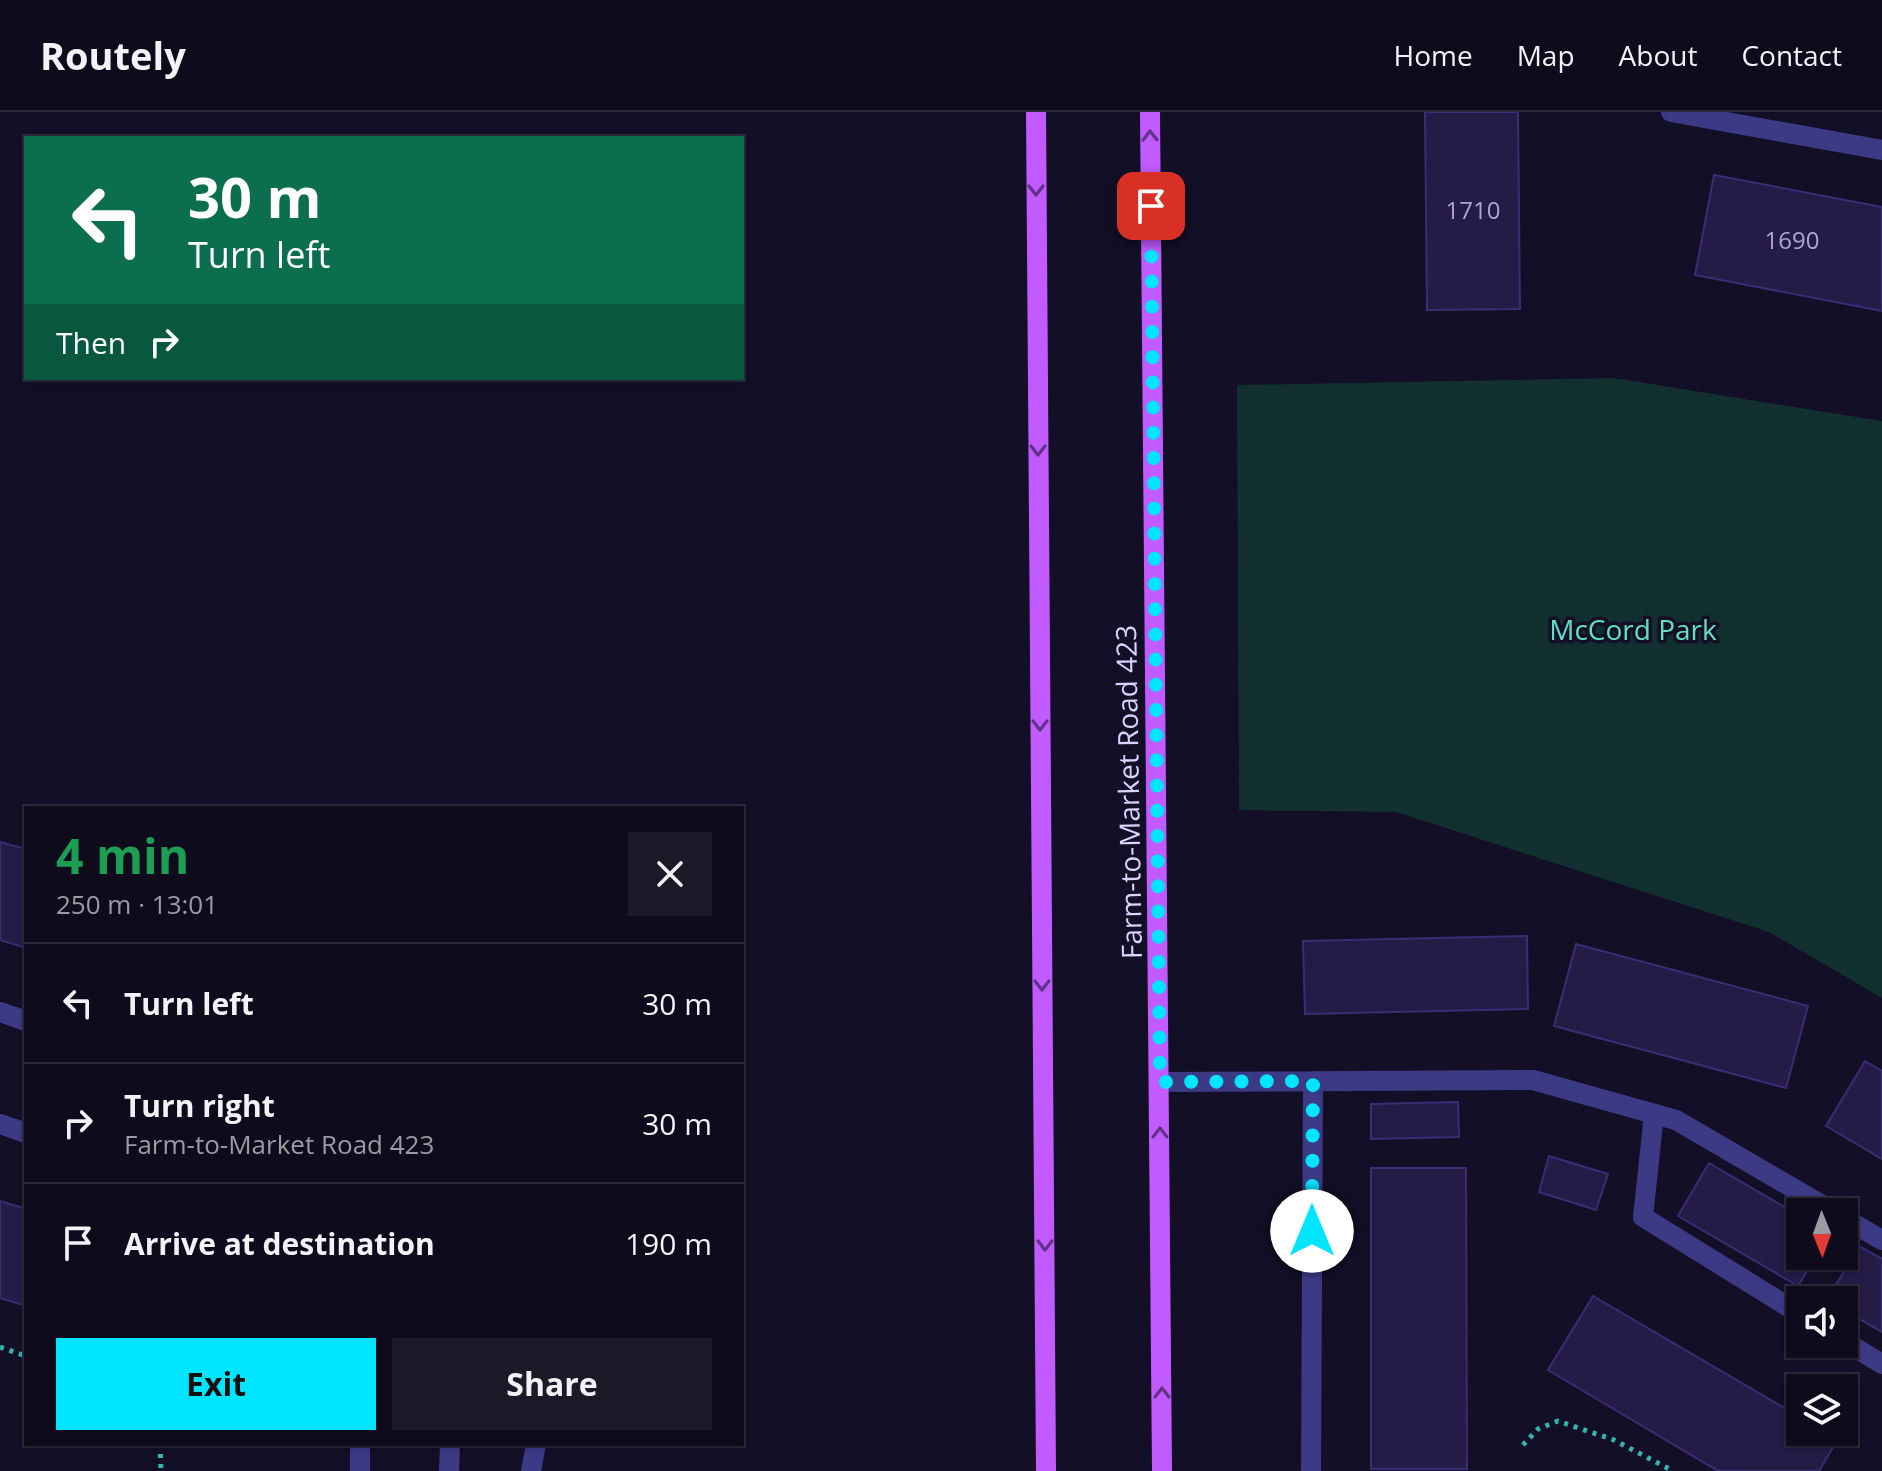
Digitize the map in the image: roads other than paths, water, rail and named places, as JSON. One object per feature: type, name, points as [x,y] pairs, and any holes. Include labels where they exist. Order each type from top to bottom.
[{"type":"main road","points":[[1036,112],[1046,1471]]},
{"type":"main road","name":"Farm-to-Market Road 423","points":[[1150,112],[1162,1471]]},
{"type":"lane","points":[[1671,112],[1882,150]]},
{"type":"lane","points":[[0,1012],[24,1020]]},
{"type":"lane","points":[[1160,1082],[1533,1080],[1676,1120],[1810,1198]]},
{"type":"lane","points":[[1311,1471],[1313,1081]]},
{"type":"lane","points":[[1654,1114],[1643,1217],[1786,1305]]},
{"type":"lane","points":[[0,1124],[24,1132]]},
{"type":"lane","points":[[1858,1226],[1882,1240]]},
{"type":"lane","points":[[1858,1349],[1882,1364]]},
{"type":"lane","points":[[360,1446],[360,1471]]},
{"type":"lane","points":[[449,1471],[450,1446]]},
{"type":"lane","points":[[531,1471],[536,1446]]},
{"type":"park label","name":"McCord Park","points":[[1633,630]]}]
